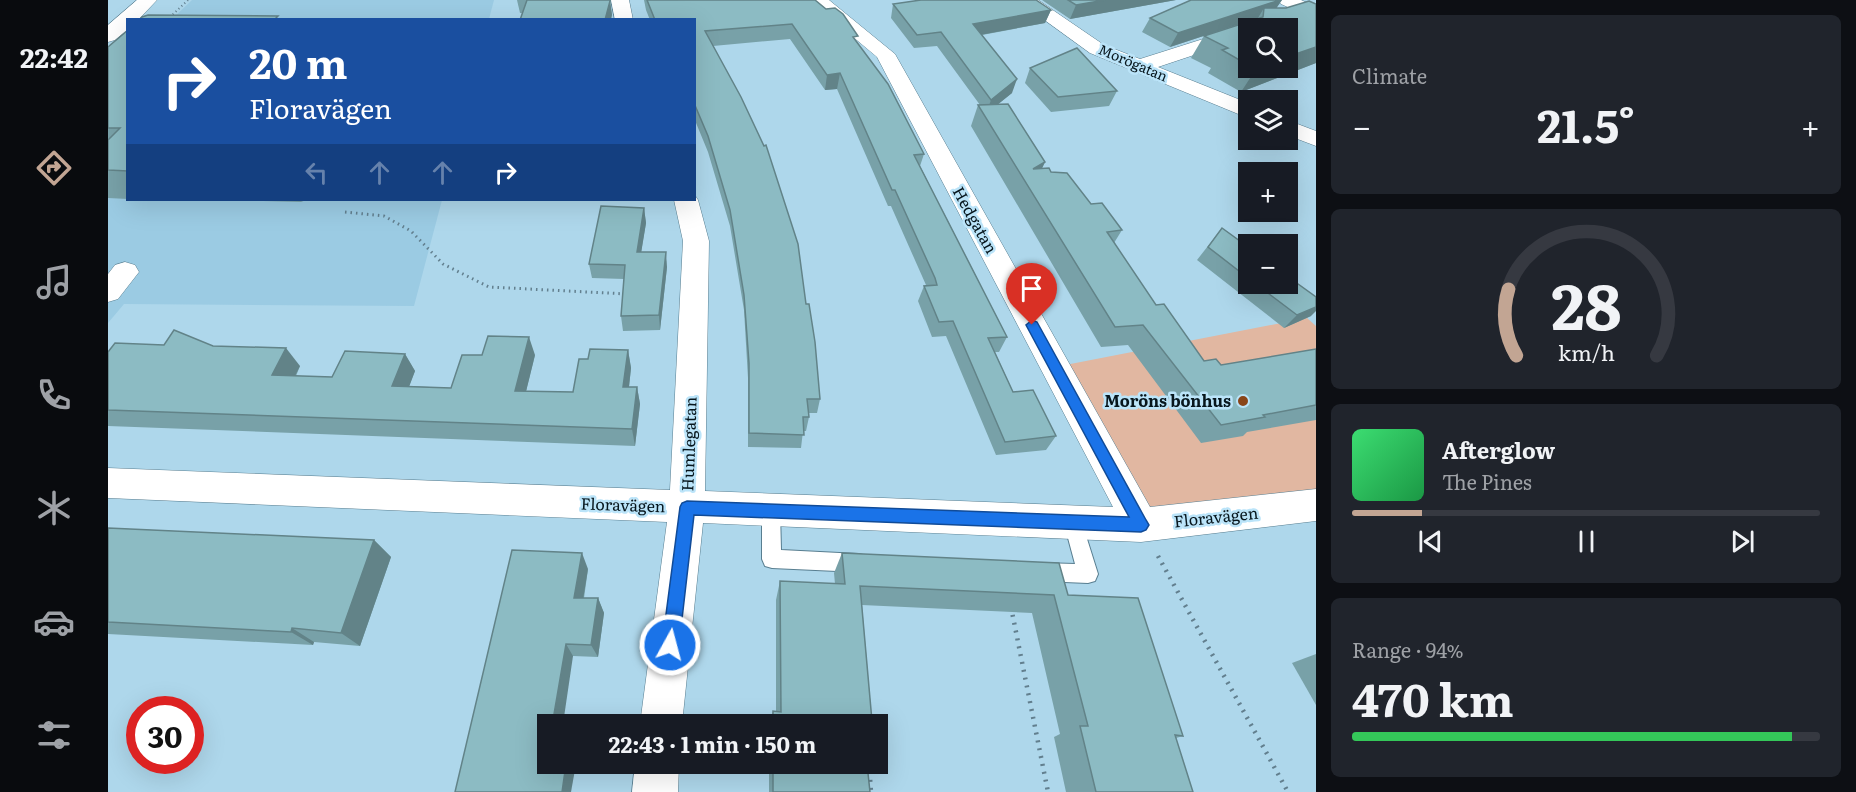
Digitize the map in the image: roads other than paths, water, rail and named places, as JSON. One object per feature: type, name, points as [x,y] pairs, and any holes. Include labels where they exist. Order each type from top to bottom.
[{"type":"main road","points":[[128,18],[148,0]]},
{"type":"main road","points":[[108,36],[126,20]]},
{"type":"street","points":[[620,0],[624,18]]},
{"type":"street","name":"Hedgatan","points":[[818,0],[885,54],[1141,525]]},
{"type":"street","name":"Morögatan","points":[[1026,0],[1097,49],[1238,107]]},
{"type":"street","points":[[1287,9],[1312,12]]},
{"type":"street","points":[[1140,66],[1238,34]]},
{"type":"street","points":[[1298,132],[1316,139]]},
{"type":"street","name":"Humlegatan","points":[[662,714],[687,507],[696,242],[686,201]]},
{"type":"street","name":"Floravägen","points":[[108,483],[1141,525],[1316,505]]},
{"type":"street","points":[[655,792],[656,774]]},
{"type":"lane","points":[[771,511],[771,558],[879,564]]},
{"type":"lane","points":[[1028,572],[1088,574],[1073,522]]},
{"type":"place","name":"Moröns bönhus","points":[[1243,401]]}]
